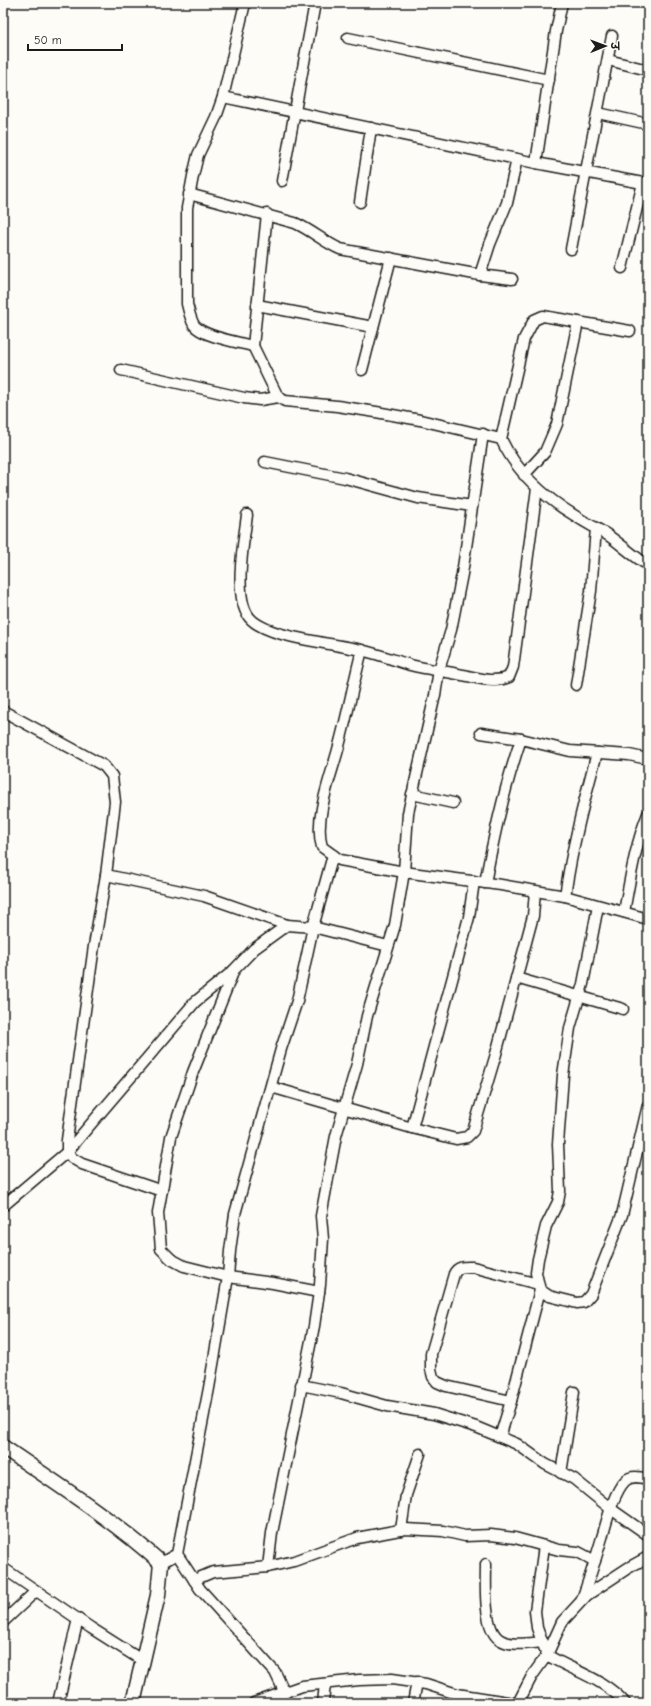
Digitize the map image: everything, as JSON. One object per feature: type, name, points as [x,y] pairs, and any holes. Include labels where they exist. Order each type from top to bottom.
[{"type":"street","points":[[245,3],[223,97],[216,117],[198,155],[189,194],[187,208],[186,256],[187,304],[190,318],[195,326],[203,332],[253,346]]},
{"type":"street","points":[[282,181],[315,3]]},
{"type":"street","points":[[536,163],[556,31],[562,3]]},
{"type":"street","points":[[571,249],[612,36]]},
{"type":"street","points":[[348,38],[549,80]]},
{"type":"street","points":[[608,60],[648,70]]},
{"type":"street","points":[[223,97],[517,160],[646,184],[622,268]]},
{"type":"street","points":[[598,113],[648,124]]},
{"type":"street","points":[[360,202],[371,128]]},
{"type":"street","points":[[480,275],[490,244],[507,203],[517,160]]},
{"type":"street","points":[[189,194],[295,222],[340,249],[480,275],[512,279]]},
{"type":"street","points":[[266,214],[253,346],[278,397]]},
{"type":"street","points":[[362,370],[391,258]]},
{"type":"street","points":[[257,305],[374,327]]},
{"type":"street","points":[[630,331],[543,316],[534,320],[524,339],[501,439],[507,452],[536,488],[550,500],[609,536],[637,559],[648,565]]},
{"type":"street","points":[[524,475],[545,452],[557,424],[578,322]]},
{"type":"street","points":[[121,370],[244,398],[260,400],[278,397],[290,403],[337,406],[376,412],[484,434],[501,439]]},
{"type":"street","points":[[268,1567],[272,1533],[314,1326],[319,1292],[323,1239],[321,1216],[336,1136],[357,1064],[367,1016],[395,925],[404,872],[408,813],[435,695],[439,670],[451,630],[462,574],[484,434]]},
{"type":"street","points":[[265,462],[345,478],[418,498],[472,506]]},
{"type":"street","points":[[247,515],[240,578],[242,602],[248,616],[259,626],[283,634],[362,650],[412,666],[485,679],[502,680],[509,677],[513,667],[536,488]]},
{"type":"street","points":[[576,685],[591,591],[596,528]]},
{"type":"street","points":[[362,650],[337,755],[328,781],[319,838],[322,847],[340,860],[404,872],[474,881],[565,896],[648,919]]},
{"type":"street","points":[[3,711],[104,766],[112,776],[115,802],[106,875],[78,1054],[67,1140],[68,1152],[72,1158],[82,1164],[162,1191]]},
{"type":"street","points":[[481,734],[521,739],[570,751],[629,754],[648,759]]},
{"type":"street","points":[[485,883],[510,772],[521,739]]},
{"type":"street","points":[[565,896],[578,822],[597,753]]},
{"type":"street","points":[[412,794],[453,803]]},
{"type":"street","points":[[624,912],[632,870],[648,814]]},
{"type":"street","points":[[285,1692],[274,1672],[200,1589],[177,1554],[209,1388],[228,1277],[235,1214],[297,1001],[313,927],[333,855]]},
{"type":"street","points":[[106,875],[204,896],[287,925],[313,927],[388,946]]},
{"type":"street","points":[[412,1128],[469,917],[474,881]]},
{"type":"street","points":[[271,1087],[412,1128],[456,1139],[467,1137],[473,1131],[496,1054],[533,916],[535,891]]},
{"type":"street","points":[[500,1437],[511,1401],[539,1287],[536,1274],[546,1226],[558,1202],[560,1191],[558,1144],[563,1075],[570,1028],[583,984],[598,906]]},
{"type":"street","points":[[3,1206],[68,1152],[195,1002],[234,970],[254,949],[287,925]]},
{"type":"street","points":[[234,970],[193,1072],[171,1137],[158,1212],[161,1249],[171,1259],[184,1266],[228,1277],[273,1283],[319,1292]]},
{"type":"street","points":[[516,978],[579,998],[623,1009]]},
{"type":"street","points":[[511,1401],[446,1386],[437,1382],[431,1369],[431,1354],[454,1274],[457,1269],[462,1267],[473,1267],[539,1287],[548,1296],[577,1304],[584,1302],[591,1294],[622,1215],[648,1108]]},
{"type":"street","points":[[301,1385],[341,1393],[387,1406],[434,1414],[476,1427],[517,1444],[545,1464],[574,1479],[648,1535]]},
{"type":"street","points":[[561,1473],[574,1392]]},
{"type":"street","points":[[3,1447],[88,1506],[142,1546],[161,1563]]},
{"type":"street","points":[[401,1530],[406,1495],[420,1454]]},
{"type":"street","points":[[581,1601],[595,1562],[611,1508],[625,1481],[636,1476],[648,1479]]},
{"type":"street","points":[[194,1580],[213,1572],[268,1567],[294,1561],[357,1538],[401,1530],[444,1531],[465,1536],[491,1535],[515,1538],[544,1546],[578,1552],[595,1562]]},
{"type":"street","points":[[544,1546],[534,1612],[537,1628],[547,1655],[599,1682],[618,1694],[625,1703]]},
{"type":"street","points":[[161,1563],[177,1554]]},
{"type":"street","points":[[518,1703],[532,1676],[547,1655],[562,1622],[587,1595],[648,1557]]},
{"type":"street","points":[[132,1703],[158,1595],[161,1563]]},
{"type":"street","points":[[486,1564],[488,1622],[492,1632],[499,1640],[511,1643],[542,1642]]},
{"type":"street","points":[[3,1568],[143,1661]]},
{"type":"street","points":[[3,1622],[36,1591]]},
{"type":"street","points":[[58,1703],[78,1619]]},
{"type":"street","points":[[255,1703],[302,1686],[359,1680],[392,1679],[417,1682],[457,1694],[514,1703]]},
{"type":"street","points":[[414,1703],[417,1682]]},
{"type":"street","points":[[324,1703],[325,1684]]}]
